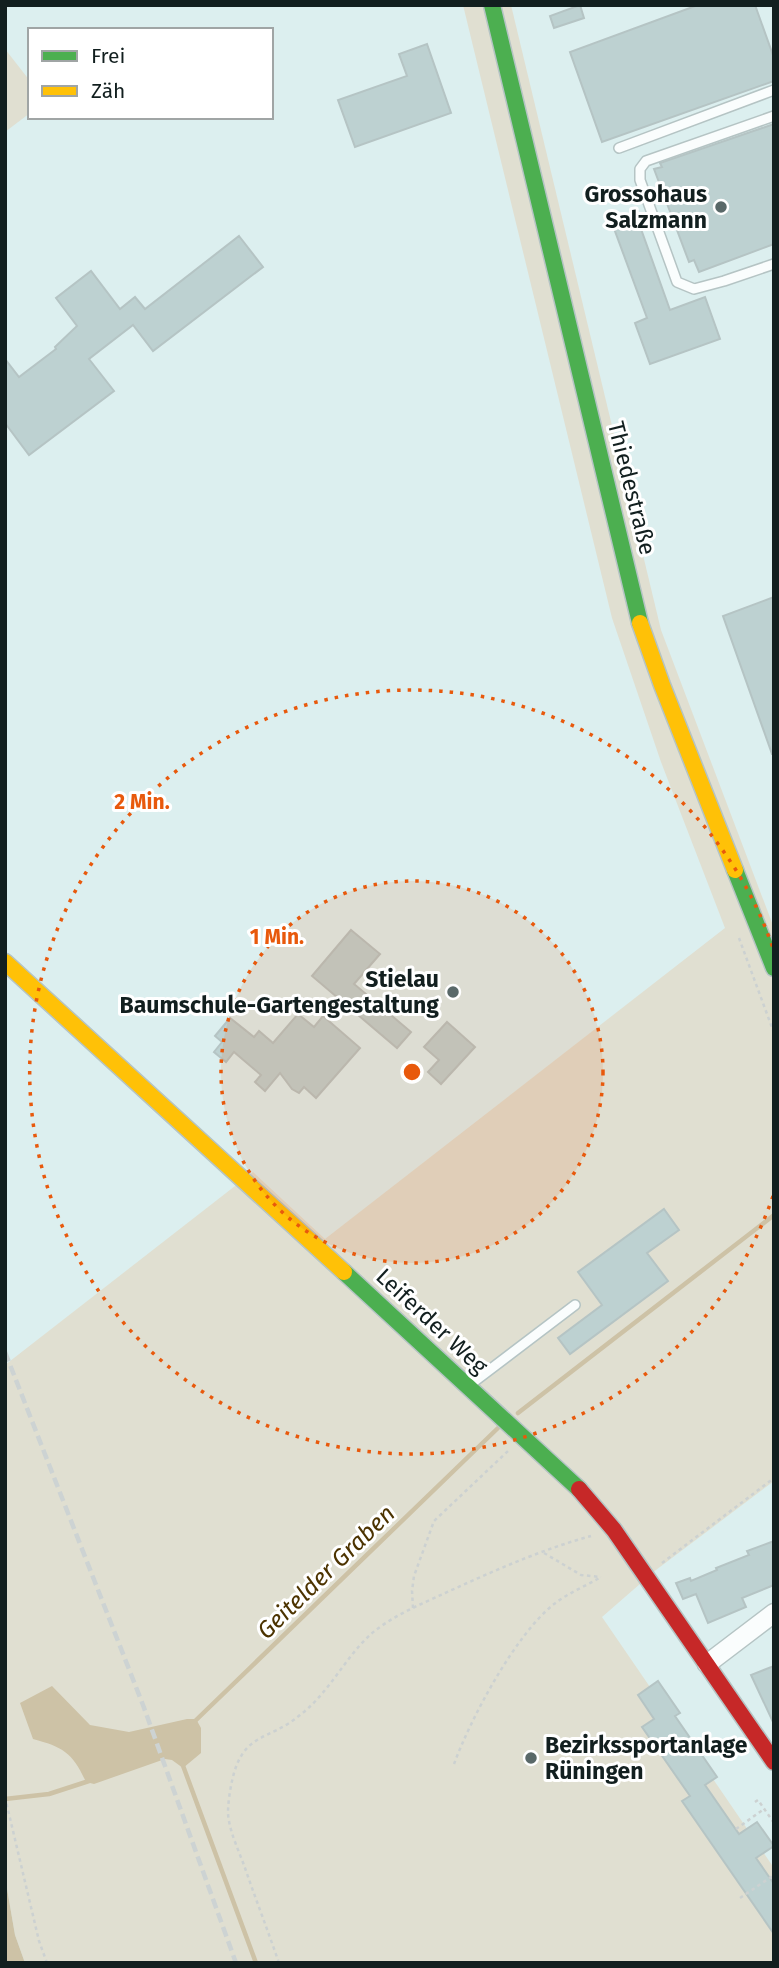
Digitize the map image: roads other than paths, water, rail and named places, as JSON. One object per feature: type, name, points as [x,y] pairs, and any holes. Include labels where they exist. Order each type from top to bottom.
[{"type":"street","name":"Thiedestraße","points":[[492,5],[641,626],[774,968]]},
{"type":"street","name":"Leiferder Weg","points":[[5,962],[580,1490],[614,1530],[774,1762]]},
{"type":"street","points":[[707,1664],[774,1613]]},
{"type":"lane","points":[[619,148],[774,90]]},
{"type":"lane","points":[[774,116],[646,161],[640,169],[640,180],[677,282],[694,289],[774,264]]},
{"type":"lane","points":[[468,1386],[575,1305]]},
{"type":"waterway","name":"Geitelder Graben","points":[[518,1413],[774,1215]]},
{"type":"waterway","name":"Geitelder Graben","points":[[193,1723],[498,1428]]},
{"type":"waterway","points":[[182,1763],[256,1963]]},
{"type":"waterway","points":[[5,1799],[49,1794],[89,1781]]},
{"type":"railway","points":[[5,1352],[143,1705],[236,1963]]},
{"type":"place","name":"Grossohaus Salzmann","points":[[721,207]]},
{"type":"place","name":"Stielau Baumschule-Gartengestaltung","points":[[453,992]]},
{"type":"place","name":"Bezirkssportanlage Rüningen","points":[[531,1758]]}]
